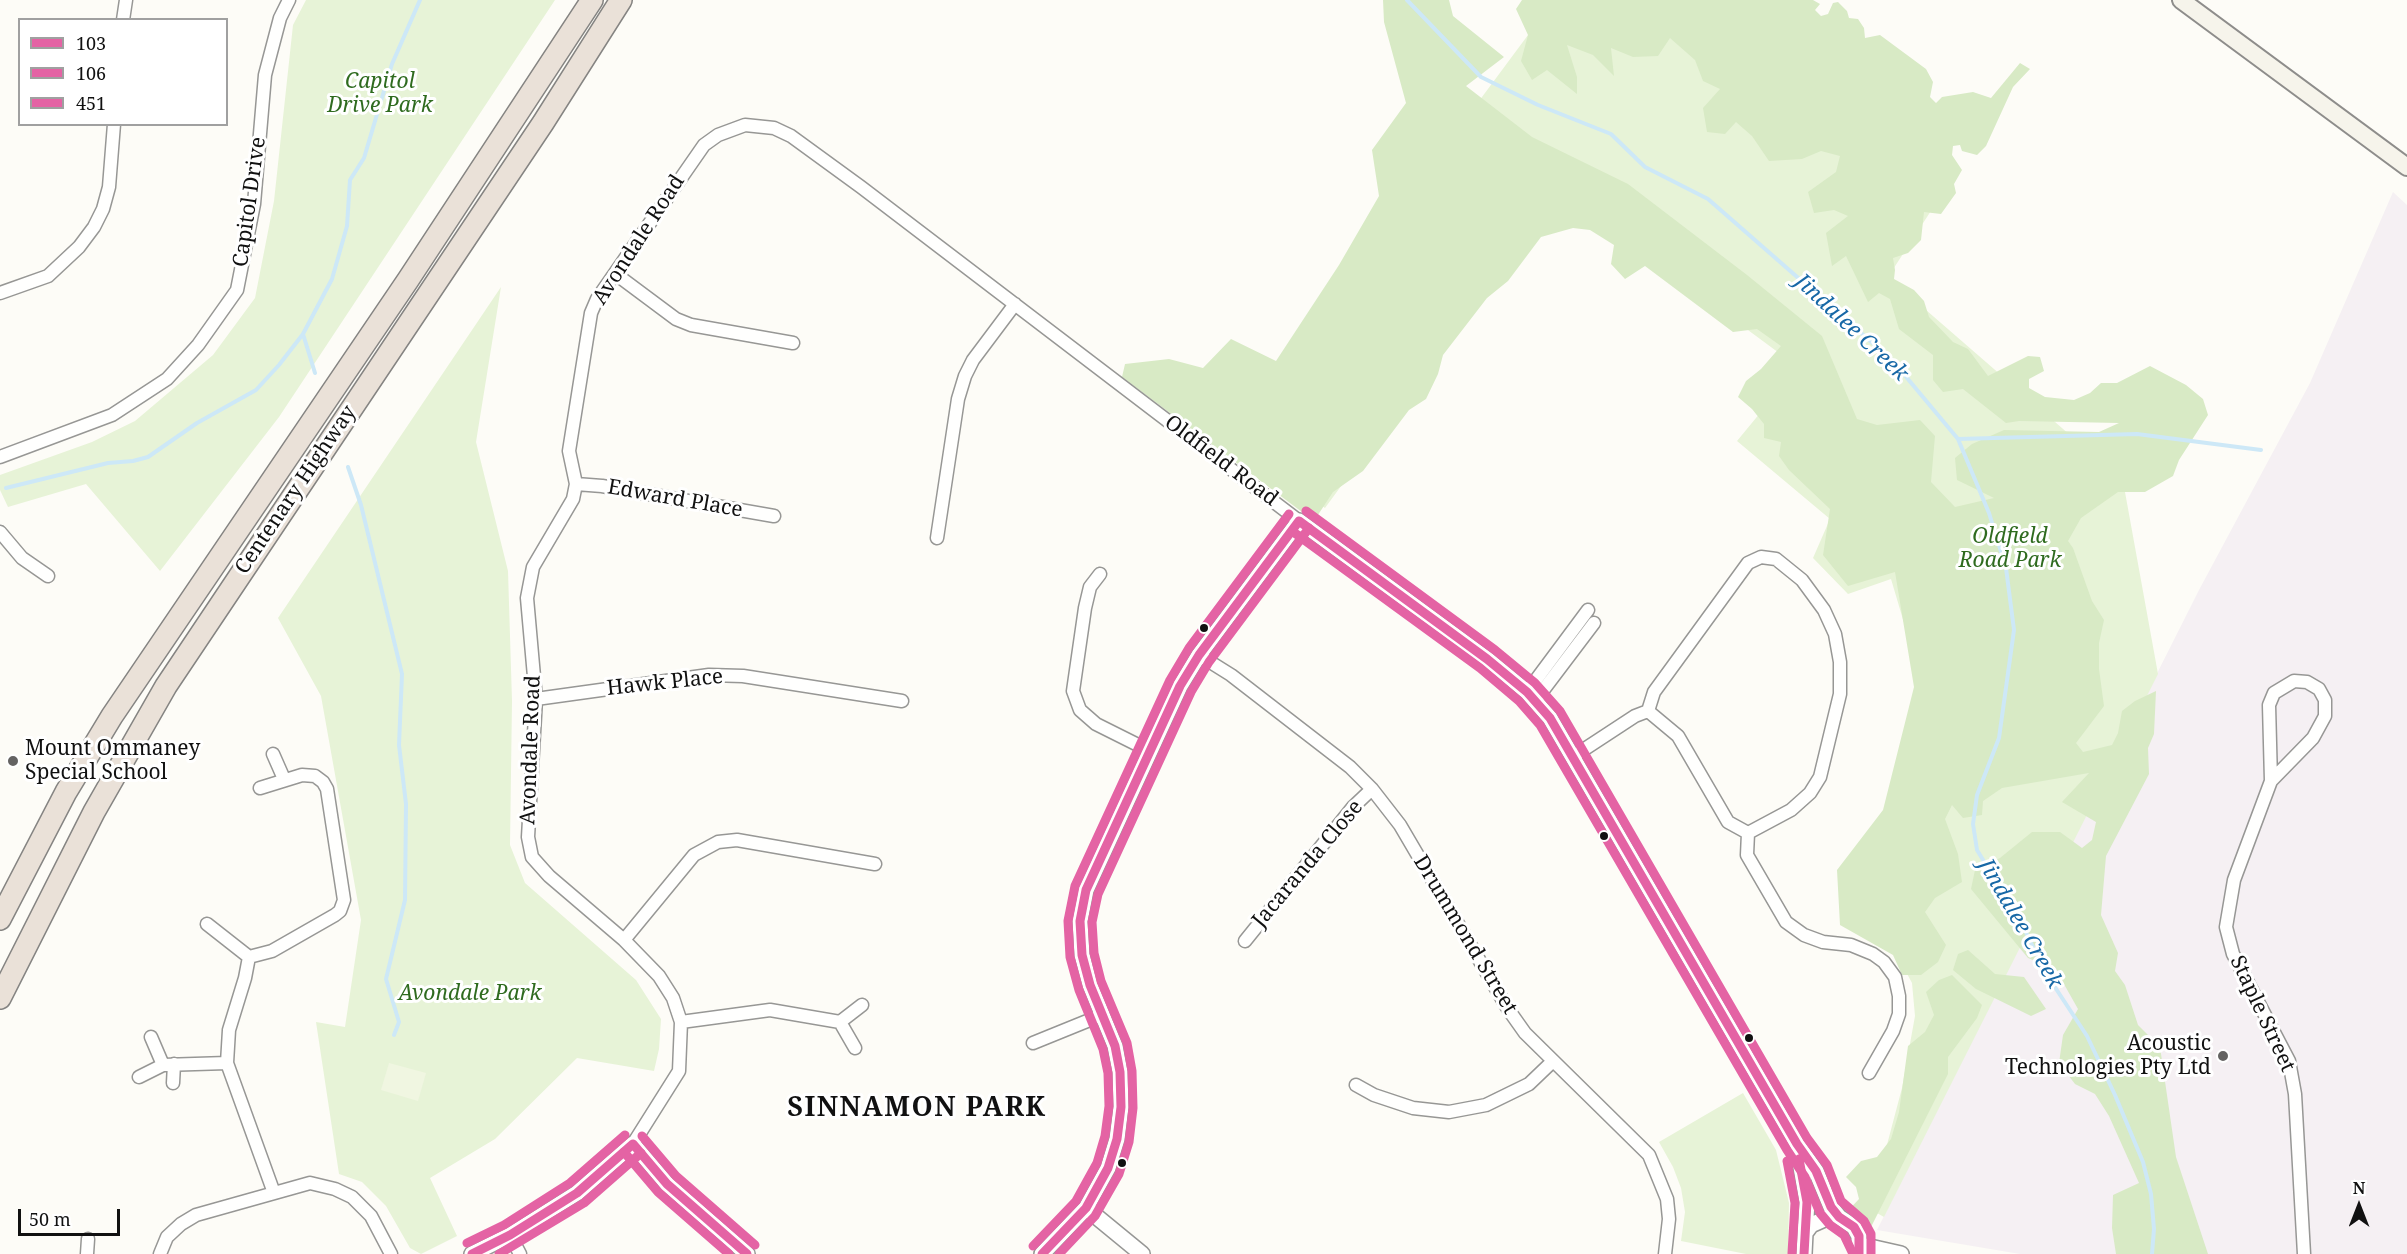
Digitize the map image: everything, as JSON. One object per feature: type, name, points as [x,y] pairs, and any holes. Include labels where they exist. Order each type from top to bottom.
[{"type":"highway","name":"Centenary Highway","points":[[0,919],[66,792],[112,716],[474,182],[592,0]]},
{"type":"highway","name":"Centenary Highway","points":[[0,998],[94,812],[166,686],[537,133],[621,0]]},
{"type":"main road","points":[[2181,0],[2407,167]]},
{"type":"street","points":[[123,18],[126,0]]},
{"type":"street","name":"Capitol Drive","points":[[0,457],[112,415],[167,379],[198,345],[237,290],[254,204],[265,75],[280,18],[289,0]]},
{"type":"street","name":"Avondale Road","points":[[472,1254],[510,1235],[577,1193],[633,1144],[679,1071],[681,1023],[673,998],[659,976],[624,940],[549,876],[532,857],[528,837],[536,699],[528,584],[533,567],[568,511],[576,484],[569,451],[588,328],[597,299],[617,275],[704,144],[718,135],[745,125]]},
{"type":"street","name":"Oldfield Road","points":[[745,125],[774,128],[791,136],[1299,521],[1487,659],[1531,696],[1550,718],[1574,756],[1797,1144],[1816,1171],[1831,1208],[1839,1217],[1854,1227],[1860,1249]]},
{"type":"street","points":[[0,293],[48,276],[80,246],[94,227],[103,209],[109,187],[114,126]]},
{"type":"street","points":[[617,275],[676,319],[691,325],[793,343]]},
{"type":"street","points":[[937,538],[958,399],[965,376],[973,360],[1015,304]]},
{"type":"street","name":"Edward Place","points":[[576,484],[602,486],[774,516]]},
{"type":"street","points":[[1042,1254],[1086,1208],[1108,1168],[1117,1139],[1121,1107],[1118,1063],[1082,955],[1080,921],[1086,890],[1180,686],[1199,655],[1299,521]]},
{"type":"street","points":[[0,531],[22,558],[48,576]]},
{"type":"street","points":[[1648,711],[1654,692],[1748,563],[1761,557],[1776,559],[1802,580],[1824,610],[1835,634],[1840,662],[1840,694],[1820,777],[1810,793],[1791,810],[1748,833]]},
{"type":"street","points":[[1100,574],[1090,587],[1072,690],[1080,710],[1096,724],[1150,751]]},
{"type":"street","points":[[1531,696],[1588,610]]},
{"type":"street","points":[[1531,696],[1594,623]]},
{"type":"street","name":"Drummond Street","points":[[1199,655],[1231,675],[1350,767],[1372,789],[1400,825],[1508,1009],[1525,1033],[1649,1155],[1667,1200],[1669,1220],[1665,1254]]},
{"type":"street","name":"Hawk Place","points":[[536,699],[709,675],[743,675],[902,701]]},
{"type":"street","name":"Staple Street","points":[[2271,781],[2313,738],[2325,716],[2325,700],[2319,689],[2307,682],[2294,681],[2274,693],[2269,705],[2271,781],[2234,880],[2226,927],[2233,954],[2278,1037],[2290,1065],[2295,1089],[2304,1254]]},
{"type":"street","points":[[1574,756],[1635,716],[1648,711]]},
{"type":"street","points":[[1648,711],[1678,736],[1728,822],[1748,833]]},
{"type":"street","points":[[273,754],[284,779]]},
{"type":"street","points":[[249,957],[272,951],[335,915],[340,911],[344,900],[327,789],[315,776],[302,775],[260,788]]},
{"type":"street","name":"Jacaranda Close","points":[[1245,941],[1353,807],[1372,789]]},
{"type":"street","points":[[1748,833],[1747,855],[1786,922],[1813,939],[1851,945],[1872,954],[1884,962],[1895,977],[1899,996],[1899,1014],[1893,1031],[1869,1073]]},
{"type":"street","points":[[624,940],[694,855],[718,842],[737,840],[875,864]]},
{"type":"street","points":[[207,924],[249,957]]},
{"type":"street","points":[[249,957],[229,1029],[227,1063],[274,1193]]},
{"type":"street","points":[[681,1023],[770,1010],[840,1022],[862,1005]]},
{"type":"street","points":[[1033,1043],[1102,1015]]},
{"type":"street","points":[[840,1022],[855,1048]]},
{"type":"street","points":[[151,1037],[169,1064],[173,1083]]},
{"type":"street","points":[[1356,1085],[1374,1095],[1413,1108],[1449,1112],[1486,1105],[1529,1084],[1552,1062]]},
{"type":"street","points":[[139,1077],[169,1064],[227,1063]]},
{"type":"street","points":[[633,1144],[667,1185],[747,1254]]},
{"type":"street","name":"Oldfield Road","points":[[1797,1144],[1807,1202],[1804,1254]]},
{"type":"street","points":[[160,1254],[167,1237],[181,1224],[196,1215],[310,1183],[335,1189],[352,1197],[371,1216],[391,1254]]},
{"type":"street","points":[[1086,1208],[1142,1254]]},
{"type":"street","points":[[1805,1233],[1819,1220],[1839,1217]]},
{"type":"street","points":[[510,1235],[520,1254]]},
{"type":"street","points":[[87,1254],[88,1239]]},
{"type":"street","points":[[1860,1249],[1901,1254]]},
{"type":"shaded area","points":[[2393,192],[2407,205],[2407,1254],[2020,1254],[1877,1230],[2199,590],[2310,383]]},
{"type":"green space","name":"Capitol Drive Park","points":[[306,0],[555,0],[279,417],[160,571],[86,484],[8,507],[0,490],[0,475],[92,442],[135,421],[213,355],[255,298],[274,201],[293,25]]},
{"type":"green space","name":"Oldfield Road Park","points":[[1383,0],[1449,0],[1453,16],[1504,57],[1466,86],[1532,137],[1628,184],[1822,336],[1857,419],[1877,425],[1920,420],[1935,436],[1931,482],[1955,507],[1994,498],[1957,480],[1955,458],[1972,444],[2004,430],[2099,432],[2119,423],[2019,421],[2006,423],[1963,389],[1943,392],[1933,380],[1933,355],[1899,329],[1890,299],[1879,293],[1868,302],[1846,256],[1832,266],[1826,233],[1848,216],[1834,210],[1814,213],[1808,192],[1836,172],[1840,156],[1821,151],[1802,159],[1769,161],[1752,136],[1736,122],[1725,134],[1707,132],[1703,108],[1720,89],[1703,81],[1695,60],[1670,38],[1658,56],[1633,57],[1611,48],[1614,76],[1593,55],[1567,45],[1577,77],[1577,94],[1547,70],[1532,80],[1521,61],[1528,35],[1516,9],[1522,0],[1813,0],[1820,4],[1815,10],[1821,16],[1828,14],[1833,3],[1838,2],[1847,11],[1849,18],[1858,19],[1864,28],[1865,38],[1880,35],[1926,69],[1933,82],[1930,97],[1936,103],[1942,97],[1973,92],[1991,98],[2020,63],[2030,69],[2013,87],[1986,146],[1977,155],[1962,151],[1960,145],[1953,146],[1952,155],[1962,170],[1954,184],[1956,193],[1941,214],[1924,212],[1921,240],[1908,253],[1893,258],[1894,279],[1914,290],[1924,301],[1929,317],[1953,342],[1968,349],[1988,376],[2028,356],[2040,357],[2044,371],[2029,379],[2029,388],[2045,397],[2074,400],[2090,393],[2101,383],[2117,383],[2150,366],[2186,385],[2203,399],[2208,415],[2179,460],[2173,476],[2145,492],[2118,492],[2081,518],[2068,541],[2073,548],[2092,601],[2104,620],[2099,643],[2099,669],[2104,706],[2076,743],[2083,752],[2112,745],[2118,733],[2122,711],[2135,701],[2156,691],[2154,734],[2148,748],[2149,774],[2106,856],[2101,915],[2118,953],[2115,971],[2125,985],[2138,1025],[2160,1047],[2176,1157],[2208,1254],[2116,1254],[2112,1228],[2113,1195],[2139,1183],[2109,1116],[2095,1094],[2075,1084],[2059,1063],[2063,1035],[2078,1009],[2056,970],[2028,958],[1971,889],[1975,870],[2000,858],[2032,832],[2060,832],[2082,848],[2092,840],[2096,822],[2062,802],[2089,773],[2002,788],[1983,801],[1982,815],[1963,818],[1952,805],[1945,819],[1958,854],[1962,882],[1935,898],[1925,912],[1946,945],[1938,962],[1921,975],[1902,975],[1893,955],[1840,925],[1837,870],[1883,810],[1914,687],[1895,572],[1848,586],[1823,555],[1830,509],[1789,470],[1779,456],[1781,442],[1764,438],[1764,424],[1738,397],[1746,381],[1761,369],[1781,346],[1757,329],[1733,332],[1645,266],[1625,279],[1611,264],[1614,245],[1590,230],[1573,228],[1541,237],[1508,281],[1487,298],[1443,355],[1438,374],[1426,399],[1409,410],[1363,471],[1333,492],[1314,521],[1122,377],[1125,364],[1169,359],[1203,368],[1231,339],[1276,361],[1339,265],[1379,196],[1372,150],[1406,103],[1384,22]]},
{"type":"green space","name":"Oldfield Road Park","points":[[1654,0],[1940,197],[1888,277],[2123,481],[2158,674],[1884,1217],[1870,1209],[1902,1088],[1915,1016],[1912,983],[1890,942],[1881,836],[1920,677],[1891,579],[1848,594],[1813,558],[1830,519],[1737,441],[1798,367],[1599,220],[1536,220],[1325,508],[1229,438],[1528,35]]},
{"type":"green space","name":"Avondale Park","points":[[501,287],[476,442],[508,571],[512,701],[510,845],[525,883],[636,980],[661,1019],[659,1049],[654,1071],[577,1058],[495,1139],[430,1178],[457,1236],[421,1254],[410,1248],[386,1206],[362,1182],[339,1174],[316,1022],[345,1027],[361,920],[321,696],[278,618]]},
{"type":"green space","points":[[1968,950],[1995,974],[2024,977],[2046,1009],[2031,1016],[1976,989],[1953,970],[1958,954]]},
{"type":"green space","points":[[1952,975],[1982,1005],[1977,1018],[1948,1057],[1948,1074],[1867,1235],[1843,1216],[1859,1199],[1856,1187],[1846,1177],[1861,1161],[1877,1157],[1891,1139],[1899,1112],[1908,1046],[1925,1032],[1934,1015],[1926,992],[1939,980]]},
{"type":"green space","points":[[389,1063],[426,1073],[418,1101],[381,1090]]},
{"type":"green space","points":[[1743,1093],[1776,1150],[1789,1203],[1788,1254],[1746,1254],[1681,1241],[1685,1212],[1681,1188],[1673,1167],[1659,1142]]},
{"type":"waterway","points":[[6,488],[108,463],[148,457],[197,423],[256,390],[279,365],[303,334],[332,279],[347,226],[350,180],[364,158],[392,64],[420,0]]},
{"type":"waterway","name":"Jindalee Creek","points":[[1407,0],[1481,77],[1538,105],[1611,134],[1645,167],[1708,199],[1892,360],[1958,439],[1989,513],[2006,568],[2014,630],[1999,738],[1977,795],[1973,824],[1977,850],[2021,922],[2045,972],[2087,1036],[2115,1095],[2143,1162],[2151,1194],[2154,1229],[2152,1254]]},
{"type":"waterway","points":[[303,334],[315,373]]},
{"type":"waterway","points":[[1958,439],[2137,434],[2261,450]]},
{"type":"waterway","points":[[348,467],[361,505],[402,674],[399,745],[406,804],[405,900],[386,979],[399,1022],[394,1035]]},
{"type":"transit line","name":"451","points":[[1306,511],[1495,650],[1535,683],[1560,711],[1807,1138],[1827,1165],[1841,1201],[1864,1221],[1871,1234],[1871,1254]]},
{"type":"transit line","name":"451","points":[[1033,1246],[1076,1201],[1097,1163],[1105,1136],[1109,1106],[1108,1073],[1103,1049],[1079,990],[1070,957],[1068,921],[1075,886],[1170,680],[1189,648],[1289,514]]},
{"type":"transit line","name":"103","points":[[1299,521],[1487,659],[1527,692],[1550,718],[1797,1144],[1816,1171],[1831,1207],[1839,1217],[1854,1227],[1859,1236],[1859,1254]]},
{"type":"transit line","name":"103","points":[[1042,1254],[1086,1208],[1108,1168],[1117,1139],[1121,1107],[1120,1072],[1115,1046],[1090,985],[1082,955],[1080,921],[1086,890],[1180,686],[1199,655],[1299,521]]},
{"type":"transit line","name":"106","points":[[1059,1254],[1095,1216],[1119,1174],[1129,1142],[1133,1108],[1132,1071],[1127,1043],[1101,981],[1094,953],[1092,922],[1098,894],[1191,692],[1209,662],[1309,528]]},
{"type":"transit line","name":"106","points":[[1292,531],[1480,668],[1519,701],[1540,725],[1787,1150],[1805,1177],[1820,1213],[1830,1225],[1844,1235],[1853,1254]]},
{"type":"transit line","name":"451","points":[[467,1243],[504,1225],[570,1183],[625,1135]]},
{"type":"transit line","name":"451","points":[[642,1136],[676,1176],[755,1245]]},
{"type":"transit line","name":"103","points":[[633,1144],[667,1184],[747,1254]]},
{"type":"transit line","name":"103","points":[[472,1254],[510,1235],[577,1193],[633,1144]]},
{"type":"transit line","name":"106","points":[[624,1152],[658,1192],[729,1254]]},
{"type":"transit line","name":"106","points":[[499,1254],[584,1203],[641,1153]]},
{"type":"transit line","name":"103","points":[[1799,1159],[1807,1202],[1804,1254]]},
{"type":"transit line","name":"106","points":[[1787,1161],[1795,1203],[1792,1253]]},
{"type":"place","name":"Mount Ommaney Special School","points":[[13,761]]},
{"type":"place","name":"Acoustic Technologies Pty Ltd","points":[[2223,1056]]},
{"type":"district","name":"SINNAMON PARK","points":[[917,1108]]}]
